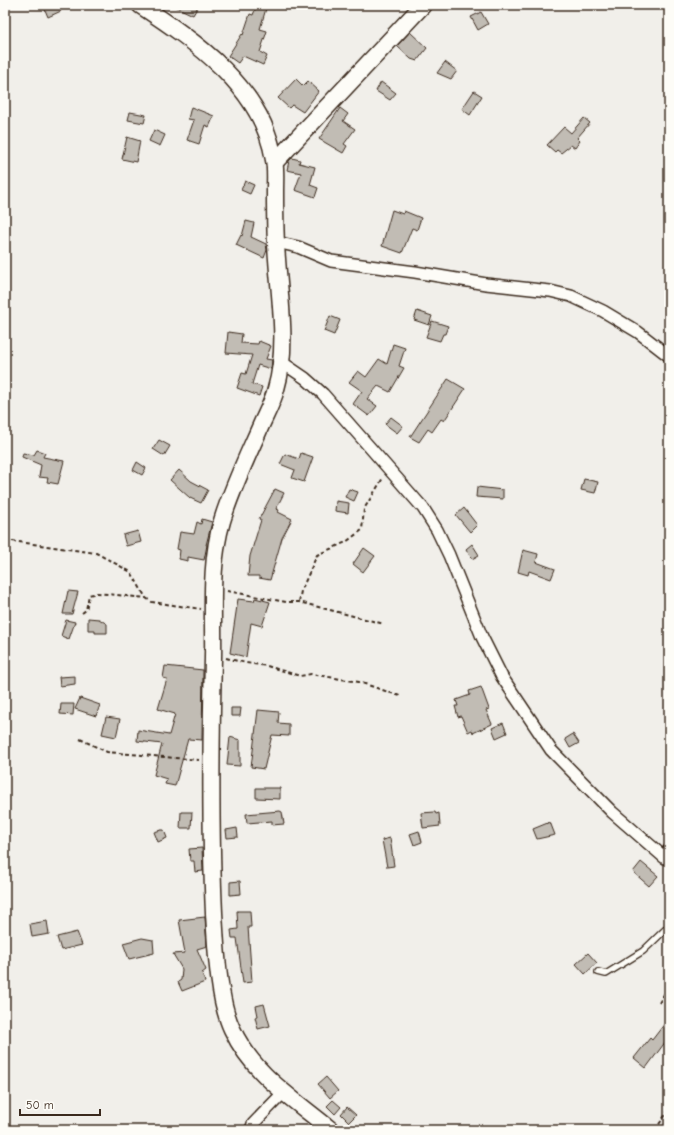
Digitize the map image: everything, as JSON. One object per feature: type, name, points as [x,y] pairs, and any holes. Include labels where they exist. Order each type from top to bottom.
[{"type":"main road","points":[[140,5],[169,24],[208,55],[244,91],[259,112],[268,131],[275,162],[276,242],[282,362],[276,392],[222,521],[214,563],[211,854],[216,948],[225,1011],[232,1030],[251,1061],[259,1071],[283,1093],[331,1130]]},
{"type":"main road","points":[[275,162],[423,5]]},
{"type":"street","points":[[276,242],[298,247],[330,261],[415,272],[486,284],[550,291],[571,296],[638,332],[669,356]]},
{"type":"street","points":[[282,362],[305,378],[323,394],[388,470],[423,508],[437,530],[449,555],[485,644],[502,677],[551,750],[612,812],[665,858],[669,850]]},
{"type":"street","points":[[251,1130],[253,1124],[283,1093]]},
{"type":"lane","points":[[598,972],[606,974],[643,951],[669,926]]},
{"type":"path","points":[[299,602],[301,591],[317,555],[346,542],[362,530],[364,509],[388,470]]},
{"type":"path","points":[[5,540],[96,553],[131,572],[146,598],[152,602],[214,611]]},
{"type":"path","points":[[214,588],[266,599],[299,602],[384,624]]},
{"type":"path","points":[[82,613],[86,610],[89,595],[97,593],[146,598]]},
{"type":"path","points":[[213,654],[246,663],[268,666],[300,676],[311,674],[359,682],[400,696]]},
{"type":"path","points":[[80,739],[107,752],[183,758],[202,761],[211,767]]},
{"type":"path","points":[[659,1003],[669,986]]},
{"type":"path","points":[[655,1130],[669,1110]]},
{"type":"building","points":[[43,5],[58,5],[61,11],[48,17]]},
{"type":"building","points":[[172,5],[199,5],[193,15]]},
{"type":"building","points":[[257,5],[267,5],[260,29],[267,31],[260,52],[267,56],[263,65],[243,56],[238,63],[228,56],[242,34],[243,35],[250,14],[253,15]]},
{"type":"building","points":[[481,12],[488,24],[478,30],[471,17]]},
{"type":"building","points":[[410,32],[427,48],[417,61],[411,59],[397,46]]},
{"type":"building","points":[[445,62],[457,71],[451,79],[437,73]]},
{"type":"building","points":[[296,79],[303,86],[308,81],[319,91],[303,112],[292,105],[289,108],[278,98]]},
{"type":"building","points":[[381,82],[396,93],[390,100],[376,91]]},
{"type":"building","points":[[474,91],[482,96],[470,115],[462,109]]},
{"type":"building","points":[[191,107],[214,116],[209,127],[205,125],[199,144],[187,140],[194,120],[188,119]]},
{"type":"building","points":[[340,108],[348,114],[343,121],[355,129],[344,144],[347,146],[343,153],[319,139]]},
{"type":"building","points":[[130,112],[146,115],[144,123],[128,120]]},
{"type":"building","points":[[584,118],[590,123],[577,138],[580,141],[575,148],[571,145],[561,153],[557,150],[555,152],[547,145],[564,127],[571,133]]},
{"type":"building","points":[[154,130],[165,135],[160,146],[149,141]]},
{"type":"building","points":[[127,137],[140,141],[136,162],[122,159]]},
{"type":"building","points":[[292,158],[300,160],[299,163],[315,167],[310,185],[318,188],[315,197],[295,190],[301,173],[287,170],[289,161]]},
{"type":"building","points":[[245,181],[254,185],[250,194],[241,190]]},
{"type":"building","points":[[392,210],[403,214],[404,211],[421,218],[417,230],[412,228],[402,253],[382,246]]},
{"type":"building","points":[[246,221],[254,223],[251,237],[266,244],[267,250],[264,258],[236,245],[241,235],[242,236]]},
{"type":"building","points":[[417,311],[432,316],[429,325],[414,320]]},
{"type":"building","points":[[330,316],[340,320],[334,335],[324,331]]},
{"type":"building","points":[[432,321],[448,326],[440,341],[426,337]]},
{"type":"building","points":[[228,332],[242,334],[241,343],[258,344],[259,341],[271,346],[266,359],[272,360],[271,369],[258,365],[252,384],[262,387],[259,396],[237,388],[242,373],[246,374],[252,355],[226,353]]},
{"type":"building","points":[[393,344],[405,348],[399,366],[404,368],[390,392],[378,386],[367,399],[377,406],[369,416],[353,404],[362,391],[349,382],[358,371],[366,377],[379,359],[387,364]]},
{"type":"building","points":[[448,379],[465,389],[444,421],[441,419],[432,432],[428,429],[419,442],[410,437]]},
{"type":"building","points":[[391,417],[403,426],[397,433],[385,424]]},
{"type":"building","points":[[159,440],[170,446],[164,456],[153,449]]},
{"type":"building","points":[[37,450],[45,453],[43,457],[64,461],[58,484],[47,482],[48,478],[39,477],[41,465],[22,457],[23,453],[34,455]]},
{"type":"building","points":[[301,453],[313,457],[304,482],[292,478],[295,470],[280,464],[285,454],[299,459]]},
{"type":"building","points":[[137,462],[146,468],[142,475],[133,470]]},
{"type":"building","points":[[179,470],[191,481],[208,490],[201,503],[190,498],[170,480]]},
{"type":"building","points":[[584,479],[598,482],[595,493],[581,490]]},
{"type":"building","points":[[477,487],[503,490],[503,499],[476,497]]},
{"type":"building","points":[[275,489],[284,493],[276,509],[279,510],[278,512],[292,519],[282,538],[270,580],[259,578],[259,576],[248,576],[250,556],[261,520],[259,519]]},
{"type":"building","points":[[349,489],[358,492],[354,501],[345,497]]},
{"type":"building","points":[[336,501],[349,503],[348,513],[335,511]]},
{"type":"building","points":[[464,508],[477,525],[470,532],[456,515]]},
{"type":"building","points":[[202,519],[212,522],[204,560],[188,557],[188,561],[179,559],[180,550],[177,549],[180,532],[194,534],[197,522],[201,524]]},
{"type":"building","points":[[138,531],[141,542],[126,546],[123,535]]},
{"type":"building","points":[[472,544],[479,555],[472,559],[466,549]]},
{"type":"building","points":[[364,548],[375,556],[363,572],[353,564]]},
{"type":"building","points":[[523,550],[538,554],[536,562],[555,569],[551,579],[529,571],[528,575],[518,572]]},
{"type":"building","points":[[68,591],[78,592],[72,614],[63,614]]},
{"type":"building","points":[[255,598],[270,602],[262,626],[251,623],[246,657],[230,653],[238,599],[254,601]]},
{"type":"building","points":[[88,618],[99,619],[107,624],[107,633],[95,633],[95,630],[88,630]]},
{"type":"building","points":[[66,620],[75,622],[69,639],[61,636]]},
{"type":"building","points":[[165,666],[203,670],[202,740],[188,739],[175,786],[165,784],[167,779],[154,775],[162,744],[137,741],[138,730],[169,735],[175,714],[158,709],[167,679],[163,678]]},
{"type":"building","points":[[75,676],[75,684],[60,686],[59,677]]},
{"type":"building","points":[[481,687],[489,709],[486,710],[492,724],[473,733],[472,730],[468,732],[461,716],[458,717],[455,706],[458,706],[456,700],[470,695],[469,691]]},
{"type":"building","points":[[80,698],[100,705],[96,716],[75,709]]},
{"type":"building","points":[[61,704],[74,704],[73,715],[60,714]]},
{"type":"building","points":[[231,708],[241,708],[240,716],[231,716]]},
{"type":"building","points":[[258,710],[279,712],[278,723],[289,724],[289,736],[272,735],[264,769],[251,767]]},
{"type":"building","points":[[106,717],[120,719],[116,737],[102,734]]},
{"type":"building","points":[[503,723],[507,733],[496,738],[492,728]]},
{"type":"building","points":[[573,734],[579,743],[570,748],[565,739]]},
{"type":"building","points":[[230,737],[240,740],[240,766],[227,765]]},
{"type":"building","points":[[256,788],[280,788],[280,799],[256,798]]},
{"type":"building","points":[[181,812],[192,812],[191,828],[180,828]]},
{"type":"building","points":[[282,812],[284,824],[272,825],[272,821],[247,823],[246,814]]},
{"type":"building","points":[[435,812],[436,814],[439,813],[440,826],[423,828],[421,813]]},
{"type":"building","points":[[550,822],[555,835],[537,839],[533,829]]},
{"type":"building","points":[[237,828],[238,837],[227,838],[226,830]]},
{"type":"building","points":[[164,830],[167,838],[158,842],[154,832]]},
{"type":"building","points":[[419,831],[422,842],[414,845],[410,834]]},
{"type":"building","points":[[390,838],[394,866],[387,867],[382,840]]},
{"type":"building","points":[[202,848],[203,871],[195,872],[194,861],[190,861],[189,849]]},
{"type":"building","points":[[641,862],[658,876],[649,886],[633,872]]},
{"type":"building","points":[[240,881],[241,894],[230,895],[230,882]]},
{"type":"building","points":[[237,911],[250,911],[251,927],[248,927],[252,982],[243,983],[237,938],[232,938],[231,930],[238,929]]},
{"type":"building","points":[[205,917],[207,946],[197,949],[206,970],[202,973],[205,982],[182,991],[178,982],[181,980],[182,969],[173,954],[185,953],[179,920]]},
{"type":"building","points":[[47,921],[49,934],[32,937],[30,924]]},
{"type":"building","points":[[77,932],[82,945],[61,950],[57,937]]},
{"type":"building","points":[[142,938],[153,940],[154,953],[129,959],[123,943]]},
{"type":"building","points":[[588,953],[597,963],[585,974],[576,964]]},
{"type":"building","points":[[264,1004],[270,1026],[258,1029],[255,1017],[258,1016],[256,1006]]},
{"type":"building","points":[[669,1018],[669,1037],[646,1068],[634,1058],[650,1038],[652,1040]]},
{"type":"building","points":[[326,1077],[338,1091],[330,1098],[318,1084]]},
{"type":"building","points":[[333,1100],[341,1107],[335,1114],[327,1106]]},
{"type":"building","points":[[347,1107],[356,1115],[349,1122],[341,1114]]}]
